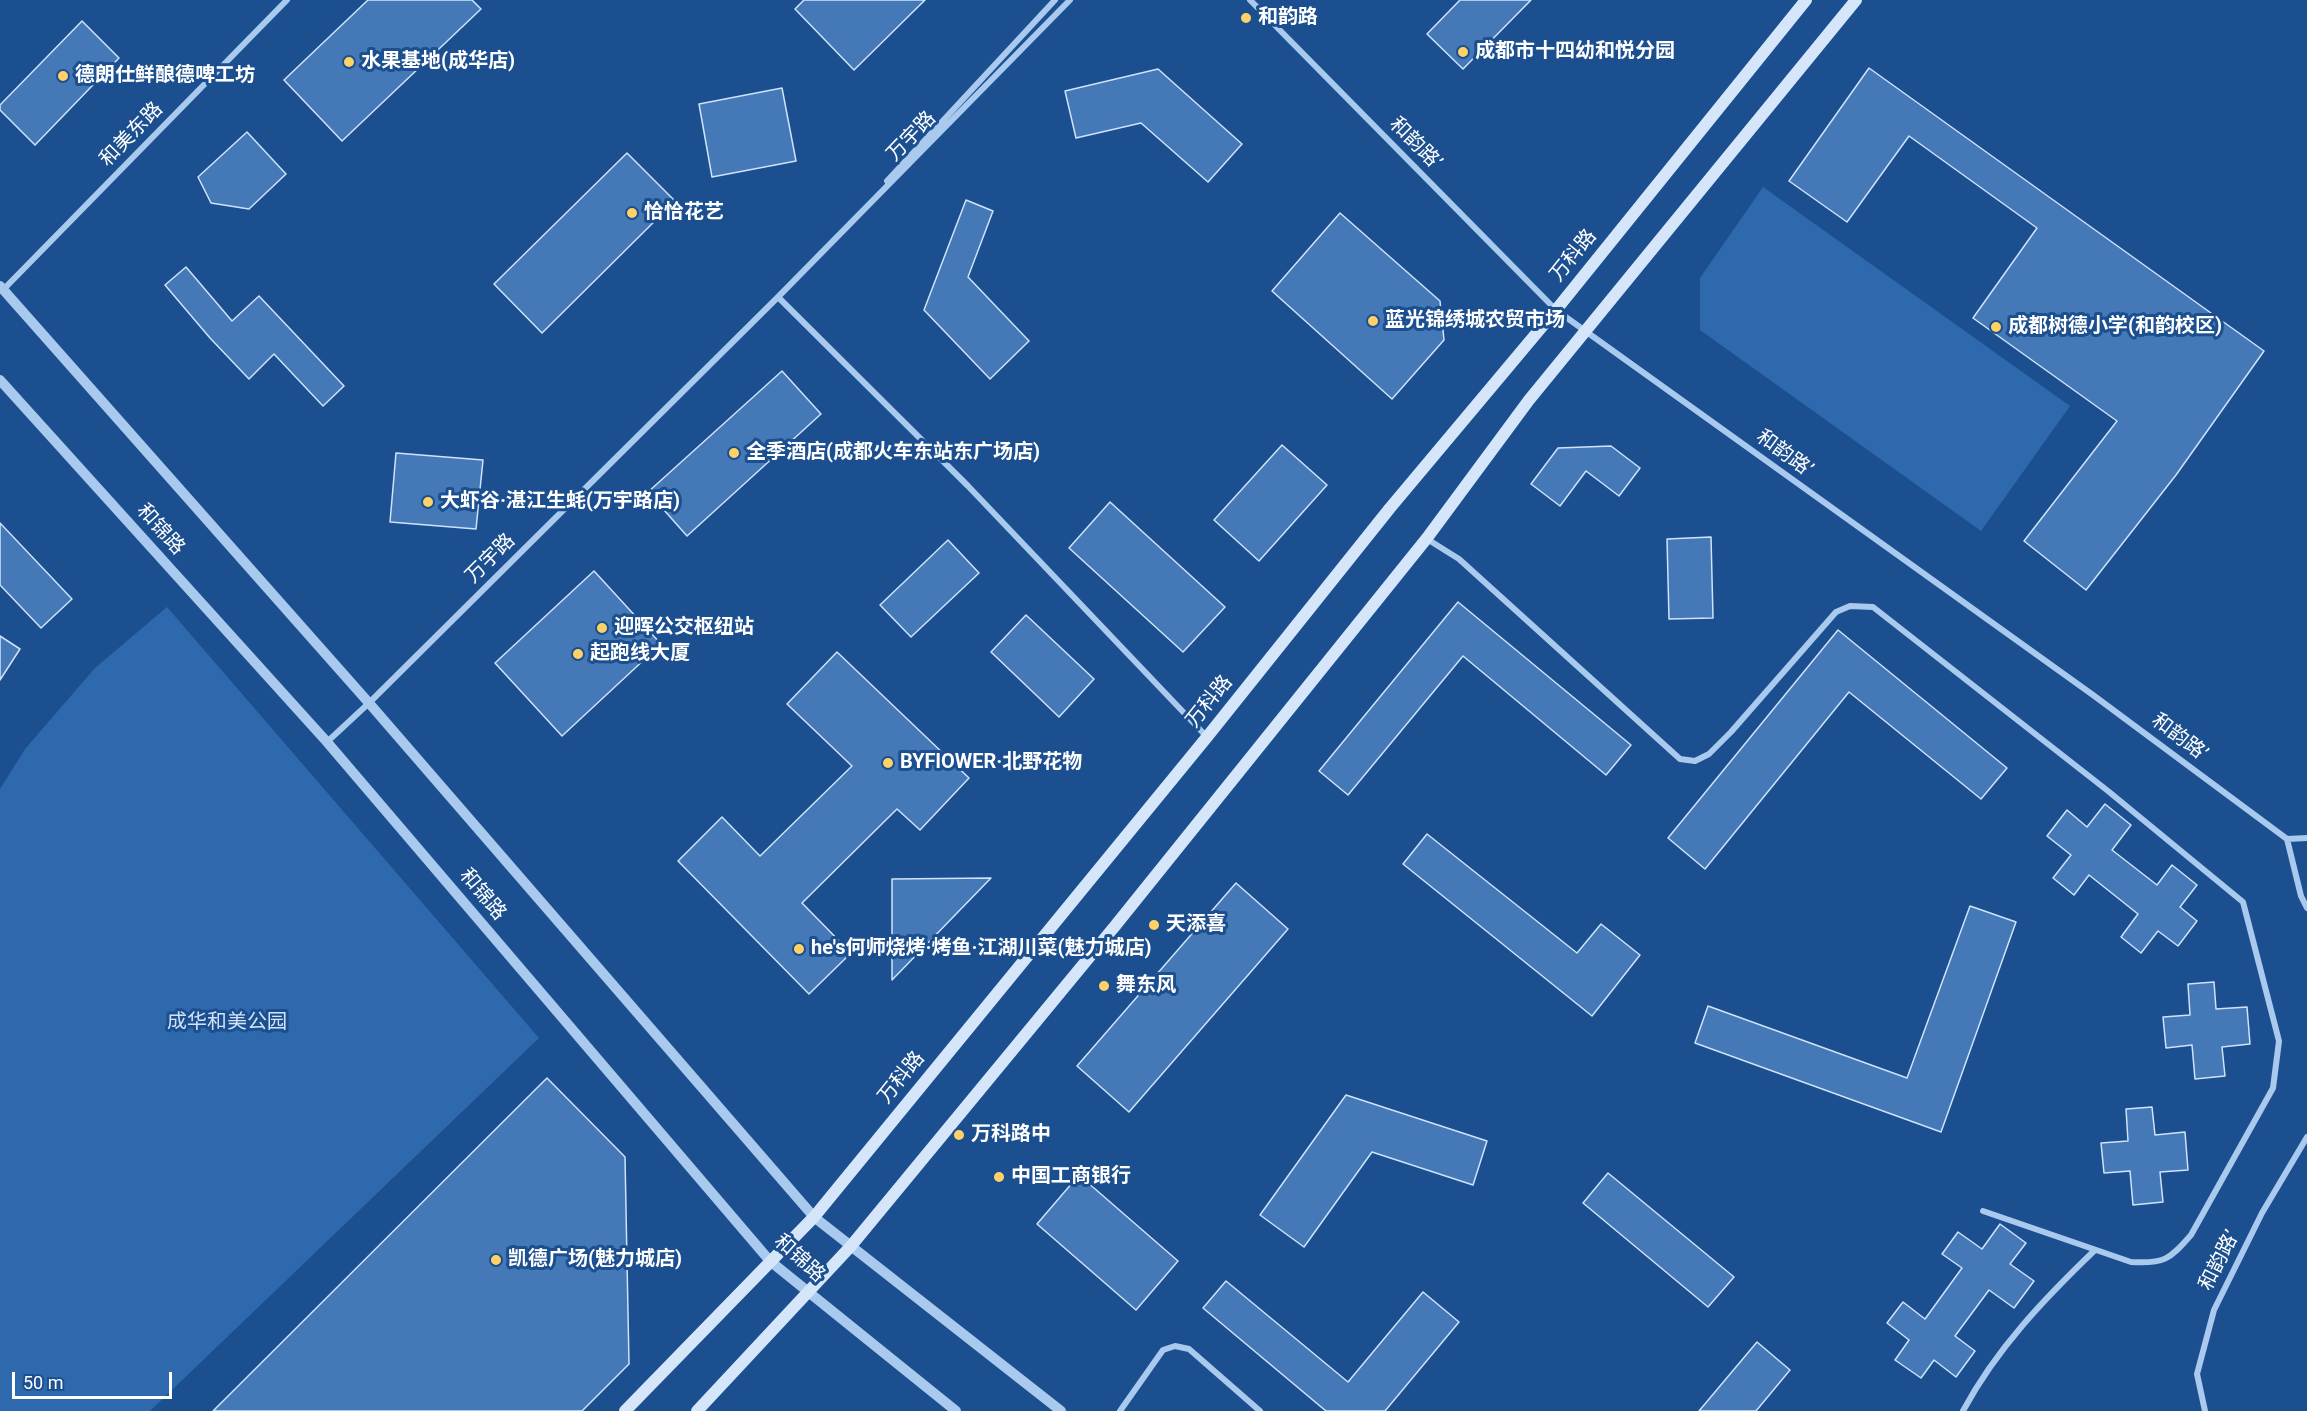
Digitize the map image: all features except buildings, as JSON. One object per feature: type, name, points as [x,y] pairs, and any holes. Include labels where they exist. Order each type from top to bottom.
[{"type":"main road","name":"万科路","points":[[625,1411],[814,1217],[1207,737],[1390,508],[1556,310],[1806,0]]},
{"type":"main road","points":[[697,1411],[851,1246],[1122,917],[1427,538],[1529,400],[1856,0]]},
{"type":"street","name":"和美东路","points":[[1,290],[287,0]]},
{"type":"street","name":"万宇路","points":[[778,297],[1055,0]]},
{"type":"street","name":"万宇路","points":[[327,742],[778,297],[1070,0]]},
{"type":"street","name":"和韵路’","points":[[1250,0],[1556,310],[2093,695],[2287,839]]},
{"type":"street","points":[[1,290],[369,703],[814,1217],[1061,1411]]},
{"type":"street","points":[[778,297],[968,486],[1207,737]]},
{"type":"street","name":"和锦路","points":[[0,380],[327,742],[770,1261],[956,1411]]},
{"type":"street","points":[[1427,538],[1459,560],[1680,759],[1695,761],[1709,754],[1836,612],[1850,606],[1873,607],[1899,625],[2108,791],[2243,902],[2279,1041],[2273,1088],[2191,1235],[2174,1255],[2154,1263],[2131,1262],[1983,1211]]},
{"type":"street","points":[[2307,838],[2287,839],[2301,896],[2307,908]]},
{"type":"street","name":"和韵路’","points":[[2205,1411],[2197,1374],[2214,1310],[2262,1213],[2307,1137]]},
{"type":"street","points":[[1962,1411],[2017,1331],[2096,1250]]},
{"type":"street","points":[[1120,1411],[1163,1350],[1175,1346],[1189,1349],[1260,1411]]},
{"type":"green space","points":[[1763,187],[2070,406],[1981,531],[1700,330],[1700,278]]},
{"type":"green space","name":"成华和美公园","points":[[167,607],[539,1038],[150,1411],[0,1411],[0,789],[25,749],[95,668]]},
{"type":"place","name":"和韵路","points":[[1246,18]]},
{"type":"place","name":"成都市十四幼和悦分园","points":[[1463,52]]},
{"type":"place","name":"水果基地(成华店)","points":[[349,62]]},
{"type":"place","name":"德朗仕鲜酿德啤工坊","points":[[63,76]]},
{"type":"place","name":"恰恰花艺","points":[[632,213]]},
{"type":"place","name":"蓝光锦绣城农贸市场","points":[[1373,321]]},
{"type":"place","name":"成都树德小学(和韵校区)","points":[[1996,327]]},
{"type":"place","name":"全季酒店(成都火车东站东广场店)","points":[[734,453]]},
{"type":"place","name":"大虾谷·湛江生蚝(万宇路店)","points":[[428,502]]},
{"type":"place","name":"迎晖公交枢纽站","points":[[602,628]]},
{"type":"place","name":"起跑线大厦","points":[[578,654]]},
{"type":"place","name":"BYFlOWER·北野花物","points":[[888,763]]},
{"type":"place","name":"天添喜","points":[[1154,925]]},
{"type":"place","name":"he's何师烧烤·烤鱼·江湖川菜(魅力城店)","points":[[799,949]]},
{"type":"place","name":"舞东风","points":[[1104,986]]},
{"type":"place","name":"万科路中","points":[[959,1135]]},
{"type":"place","name":"中国工商银行","points":[[999,1177]]},
{"type":"place","name":"凯德广场(魅力城店)","points":[[496,1260]]}]
